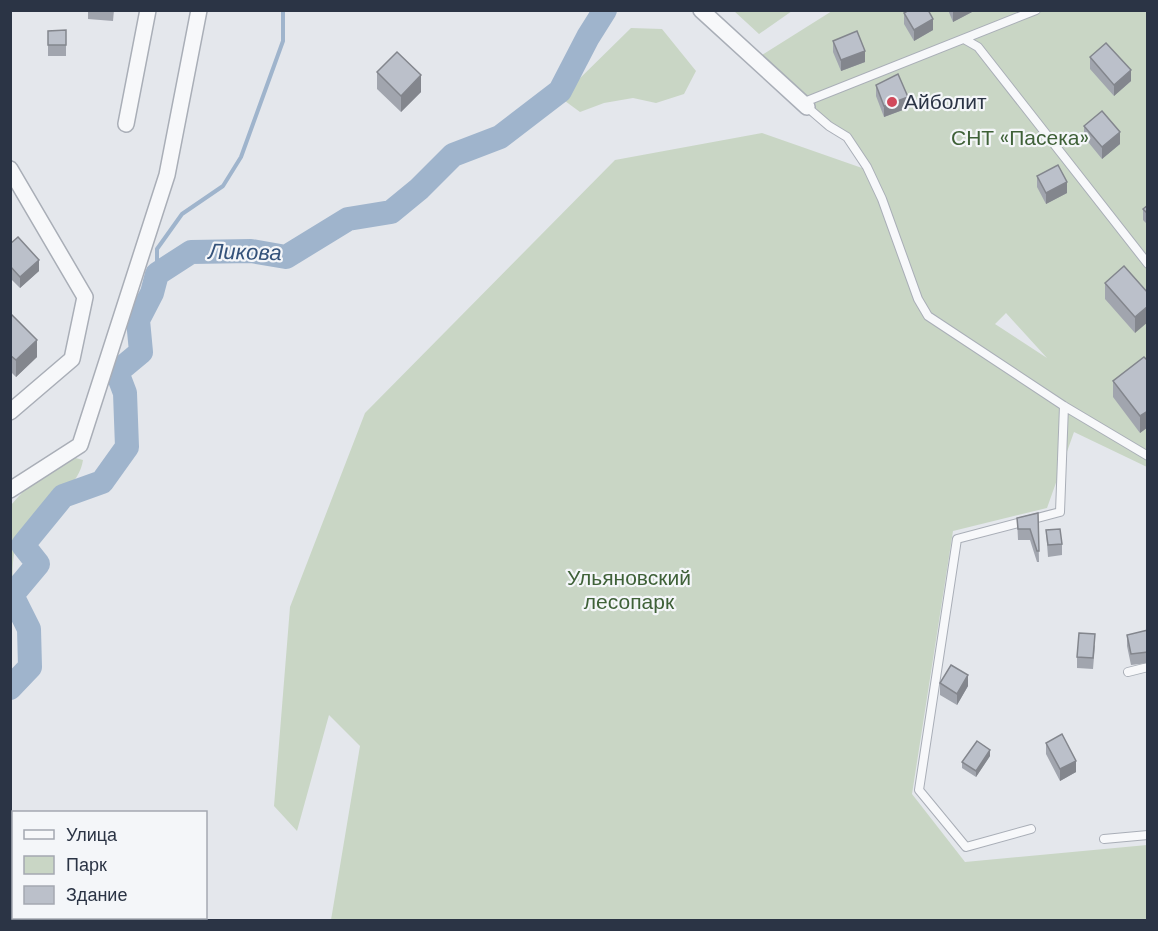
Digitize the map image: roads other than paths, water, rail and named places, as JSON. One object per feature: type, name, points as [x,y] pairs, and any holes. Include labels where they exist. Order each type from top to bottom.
[{"type":"street","points":[[126,124],[148,10]]},
{"type":"street","points":[[10,490],[80,446],[166,175],[199,10]]},
{"type":"street","points":[[701,10],[804,105]]},
{"type":"street","points":[[10,169],[85,297],[72,359],[10,412]]},
{"type":"lane","points":[[1036,10],[804,105],[829,126],[847,136],[867,167],[882,200],[918,299],[928,316],[1064,406],[1148,456]]},
{"type":"lane","points":[[964,39],[978,47],[1148,264]]},
{"type":"lane","points":[[1031,829],[966,847],[919,790],[957,539],[1060,512],[1064,406]]},
{"type":"lane","points":[[1128,672],[1148,667]]},
{"type":"lane","points":[[1104,839],[1148,835]]},
{"type":"water","points":[[198,919],[200,920],[71,920]]},
{"type":"waterway","points":[[157,274],[157,249],[182,214],[223,186],[241,157],[283,41],[283,10]]},
{"type":"waterway","name":"Ликова","points":[[10,688],[30,667],[29,629],[12,595],[38,564],[23,545],[63,496],[102,482],[127,447],[125,393],[117,372],[141,352],[138,320],[152,293],[157,274],[191,252],[251,251],[286,257],[348,219],[391,212],[419,189],[453,155],[500,137],[560,91],[605,10]]},
{"type":"place","name":"Айболит","points":[[892,102]]},
{"type":"park label","name":"СНТ «Пасека»","points":[[1020,138]]},
{"type":"park label","name":"Ульяновский лесопарк","points":[[629,590]]}]
